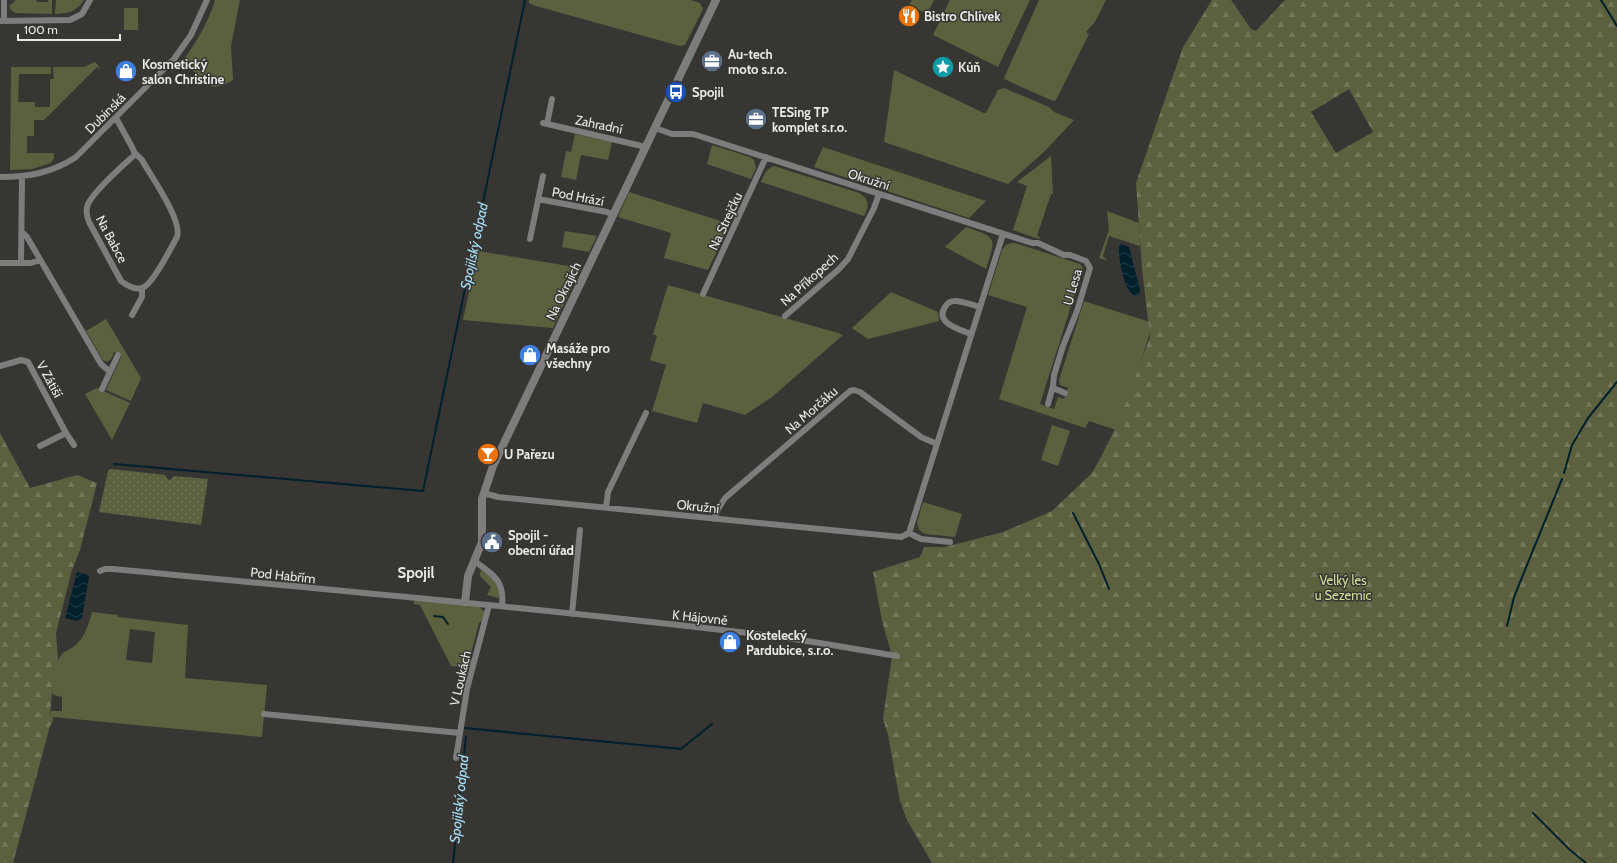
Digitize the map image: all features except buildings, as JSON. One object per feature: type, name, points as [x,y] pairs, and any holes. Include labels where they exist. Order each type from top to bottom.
[{"type":"street","points":[[4,0],[2,21],[70,20],[82,14],[90,0]]},
{"type":"street","name":"Dubinská","points":[[0,177],[22,177],[45,173],[68,162],[83,150],[163,72],[181,51],[195,28],[207,0]]},
{"type":"street","name":"Na Okrajích","points":[[465,602],[468,576],[481,547],[483,537],[482,502],[496,458],[716,0]]},
{"type":"street","name":"Zahradní","points":[[552,98],[545,124],[646,147]]},
{"type":"street","points":[[116,118],[135,154],[142,160],[174,216],[178,229],[177,237],[152,280],[142,288],[142,297],[132,315]]},
{"type":"street","name":"Okružní","points":[[655,128],[672,134],[693,134],[1003,234]]},
{"type":"street","name":"Na Babce","points":[[135,154],[92,197],[87,205],[86,212],[89,222],[121,281],[127,286],[142,288]]},
{"type":"street","name":"Na Strejčku","points":[[703,294],[766,157]]},
{"type":"street","name":"Pod Hrází","points":[[530,239],[543,176]]},
{"type":"street","points":[[21,263],[22,177]]},
{"type":"street","name":"Na Příkopech","points":[[785,316],[840,269],[848,259],[874,208],[879,194]]},
{"type":"street","name":"Pod Hrází","points":[[538,199],[605,212],[612,215]]},
{"type":"street","points":[[22,232],[27,237],[101,364],[110,372]]},
{"type":"street","points":[[950,542],[921,539],[909,532],[1003,234]]},
{"type":"street","name":"U Lesa","points":[[1003,234],[1032,243],[1038,243],[1064,255],[1070,255],[1082,259],[1090,265],[1087,282],[1080,304],[1063,346],[1054,376],[1053,388],[1048,404]]},
{"type":"street","points":[[0,263],[31,263],[40,260]]},
{"type":"street","points":[[971,334],[946,322],[943,310],[947,304],[956,301],[980,307]]},
{"type":"street","points":[[102,389],[118,355]]},
{"type":"street","name":"V Zátiší","points":[[0,366],[21,360],[28,362],[74,445]]},
{"type":"street","points":[[1053,388],[1065,393]]},
{"type":"street","name":"Na Morčáku","points":[[714,519],[725,498],[850,391],[854,390],[860,392],[920,437],[936,444]]},
{"type":"street","points":[[606,508],[608,492],[646,413]]},
{"type":"street","points":[[40,446],[66,433]]},
{"type":"street","name":"Okružní","points":[[484,493],[498,498],[901,537],[905,536],[909,532]]},
{"type":"street","points":[[572,614],[580,530]]},
{"type":"street","points":[[474,561],[490,572],[501,585],[503,594],[502,606]]},
{"type":"street","name":"Pod Habřím","points":[[100,571],[105,569],[113,569],[465,602]]},
{"type":"street","name":"K Hájovně","points":[[465,602],[765,635],[897,656]]},
{"type":"street","name":"V Loukách","points":[[456,758],[467,689],[489,605]]},
{"type":"street","points":[[264,714],[460,733]]},
{"type":"green space","points":[[15,0],[36,0],[37,2],[48,2],[48,0],[52,0],[52,14],[15,13],[9,6]]},
{"type":"green space","points":[[56,0],[84,0],[72,11],[55,14]]},
{"type":"green space","points":[[215,0],[240,0],[231,46],[233,80],[214,87],[203,81],[194,71],[187,67],[179,66],[190,51],[209,18]]},
{"type":"green space","points":[[529,0],[691,0],[700,3],[703,9],[685,45],[680,46],[536,6],[529,3]]},
{"type":"green space","points":[[912,0],[934,0],[927,14],[909,5]]},
{"type":"green space","points":[[950,0],[1030,0],[998,67],[933,35]]},
{"type":"green space","points":[[1039,0],[1106,0],[1095,22],[1086,32],[1089,34],[1056,100],[1053,101],[1004,79]]},
{"type":"green space","name":"Velký les u Sezemic","points":[[1212,0],[1231,0],[1251,29],[1256,31],[1285,0],[1617,0],[1617,863],[932,863],[907,820],[900,801],[888,735],[883,719],[892,656],[882,621],[873,572],[920,557],[924,547],[945,547],[1003,532],[1052,511],[1092,473],[1117,425],[1150,337],[1142,269],[1136,183],[1183,47]],"holes":[[[1349,89],[1373,132],[1336,153],[1311,112]]]},
{"type":"green space","points":[[124,8],[138,8],[138,30],[124,30]]},
{"type":"green space","points":[[95,62],[101,69],[97,67],[44,120],[34,120],[34,136],[27,136],[27,153],[54,153],[54,158],[51,163],[32,169],[10,170],[11,67],[51,67],[51,74],[19,74],[18,102],[35,102],[35,107],[50,107],[50,79],[54,79],[53,67],[84,67]]},
{"type":"green space","points":[[894,70],[984,113],[986,113],[998,90],[1004,88],[1049,107],[1054,112],[1074,120],[1045,151],[1008,184],[884,142]]},
{"type":"green space","points":[[575,134],[612,142],[608,160],[581,155],[576,180],[561,177],[566,151],[571,152]]},
{"type":"green space","points":[[712,145],[750,157],[754,160],[756,168],[751,179],[707,164]]},
{"type":"green space","points":[[823,147],[986,201],[969,218],[814,167]]},
{"type":"green space","points":[[1051,156],[1053,194],[1051,194],[1037,236],[1040,237],[1039,239],[1013,230],[1027,186],[1017,182]]},
{"type":"green space","points":[[774,166],[859,193],[867,200],[868,203],[864,216],[761,182],[767,171]]},
{"type":"green space","points":[[629,192],[730,224],[708,270],[664,258],[671,233],[618,217]]},
{"type":"green space","points":[[1107,211],[1139,223],[1140,246],[1109,236],[1103,256],[1108,261],[1099,258],[1109,230]]},
{"type":"green space","points":[[966,227],[984,234],[992,240],[992,250],[986,269],[945,247]]},
{"type":"green space","points":[[565,231],[597,236],[589,252],[562,247]]},
{"type":"green space","points":[[1011,243],[1080,264],[1083,268],[1040,404],[1054,409],[1058,397],[1064,399],[1068,388],[1060,385],[1059,380],[1084,301],[1153,323],[1119,431],[1089,421],[1085,428],[999,399],[1027,307],[988,295],[1002,250],[1006,245]]},
{"type":"green space","points":[[478,251],[581,268],[553,328],[463,320]]},
{"type":"green space","points":[[668,285],[843,335],[772,397],[745,415],[703,403],[697,423],[652,411],[666,365],[650,360],[657,336],[653,334]]},
{"type":"green space","points":[[891,292],[938,312],[939,321],[868,339],[852,328]]},
{"type":"green space","points":[[106,319],[141,378],[131,401],[106,390],[122,355],[114,352],[111,359],[107,362],[103,360],[86,331]]},
{"type":"green space","points":[[97,388],[130,403],[112,440],[85,394]]},
{"type":"green space","points":[[1052,425],[1070,431],[1058,466],[1041,460]]},
{"type":"green space","points":[[0,433],[30,488],[77,475],[97,483],[80,550],[72,570],[56,633],[58,660],[52,692],[50,716],[53,717],[53,721],[50,726],[13,863],[0,863]]},
{"type":"green space","points":[[111,469],[165,475],[167,479],[170,480],[174,476],[208,479],[201,525],[99,512],[108,471]]},
{"type":"green space","points":[[923,502],[962,514],[955,537],[925,534],[919,530],[917,522]]},
{"type":"green space","points":[[481,568],[497,585],[499,589],[499,598],[487,595],[491,587],[480,576]]},
{"type":"green space","points":[[415,600],[479,606],[485,613],[483,620],[479,623],[470,657],[472,660],[467,673],[464,672],[465,667],[451,666],[420,605],[413,604]]},
{"type":"green space","points":[[92,612],[118,615],[118,617],[188,625],[185,678],[267,685],[262,737],[50,716],[51,711],[62,711],[62,697],[54,695],[52,692],[58,661],[63,653],[73,647],[80,640],[86,631]],"holes":[[[130,629],[155,632],[152,663],[126,660]]]},
{"type":"water","points":[[1121,244],[1129,247],[1140,290],[1140,293],[1136,296],[1128,289],[1125,282],[1119,251],[1119,246]]},
{"type":"water","points":[[77,572],[87,574],[89,577],[82,618],[77,621],[65,618]]},
{"type":"waterway","name":"Spojilský odpad","points":[[114,464],[423,491],[525,0]]},
{"type":"waterway","points":[[1601,0],[1617,26]]},
{"type":"waterway","points":[[1564,473],[1572,445],[1588,418],[1617,382]]},
{"type":"waterway","points":[[1507,626],[1514,597],[1562,479]]},
{"type":"waterway","points":[[1073,513],[1099,564],[1109,589]]},
{"type":"waterway","points":[[434,616],[443,617],[448,624]]},
{"type":"waterway","points":[[465,728],[681,749],[712,724]]},
{"type":"waterway","name":"Spojilský odpad","points":[[453,863],[466,736]]},
{"type":"waterway","points":[[1533,813],[1570,850],[1586,863]]},
{"type":"place","name":"Bistro Chlívek","points":[[909,16]]},
{"type":"place","name":"Au-tech moto s.r.o.","points":[[712,61]]},
{"type":"place","name":"Kůň","points":[[943,67]]},
{"type":"place","name":"Kosmetický salon Christine","points":[[126,71]]},
{"type":"place","name":"Spojil","points":[[676,92]]},
{"type":"place","name":"TESing TP komplet s.r.o.","points":[[756,119]]},
{"type":"place","name":"Masáže pro všechny","points":[[530,355]]},
{"type":"place","name":"U Pařezu","points":[[488,454]]},
{"type":"place","name":"Spojil - obecní úřad","points":[[492,542]]},
{"type":"place","name":"Kostelecký Pardubice, s.r.o.","points":[[730,642]]},
{"type":"district","name":"Spojil","points":[[416,573]]}]
